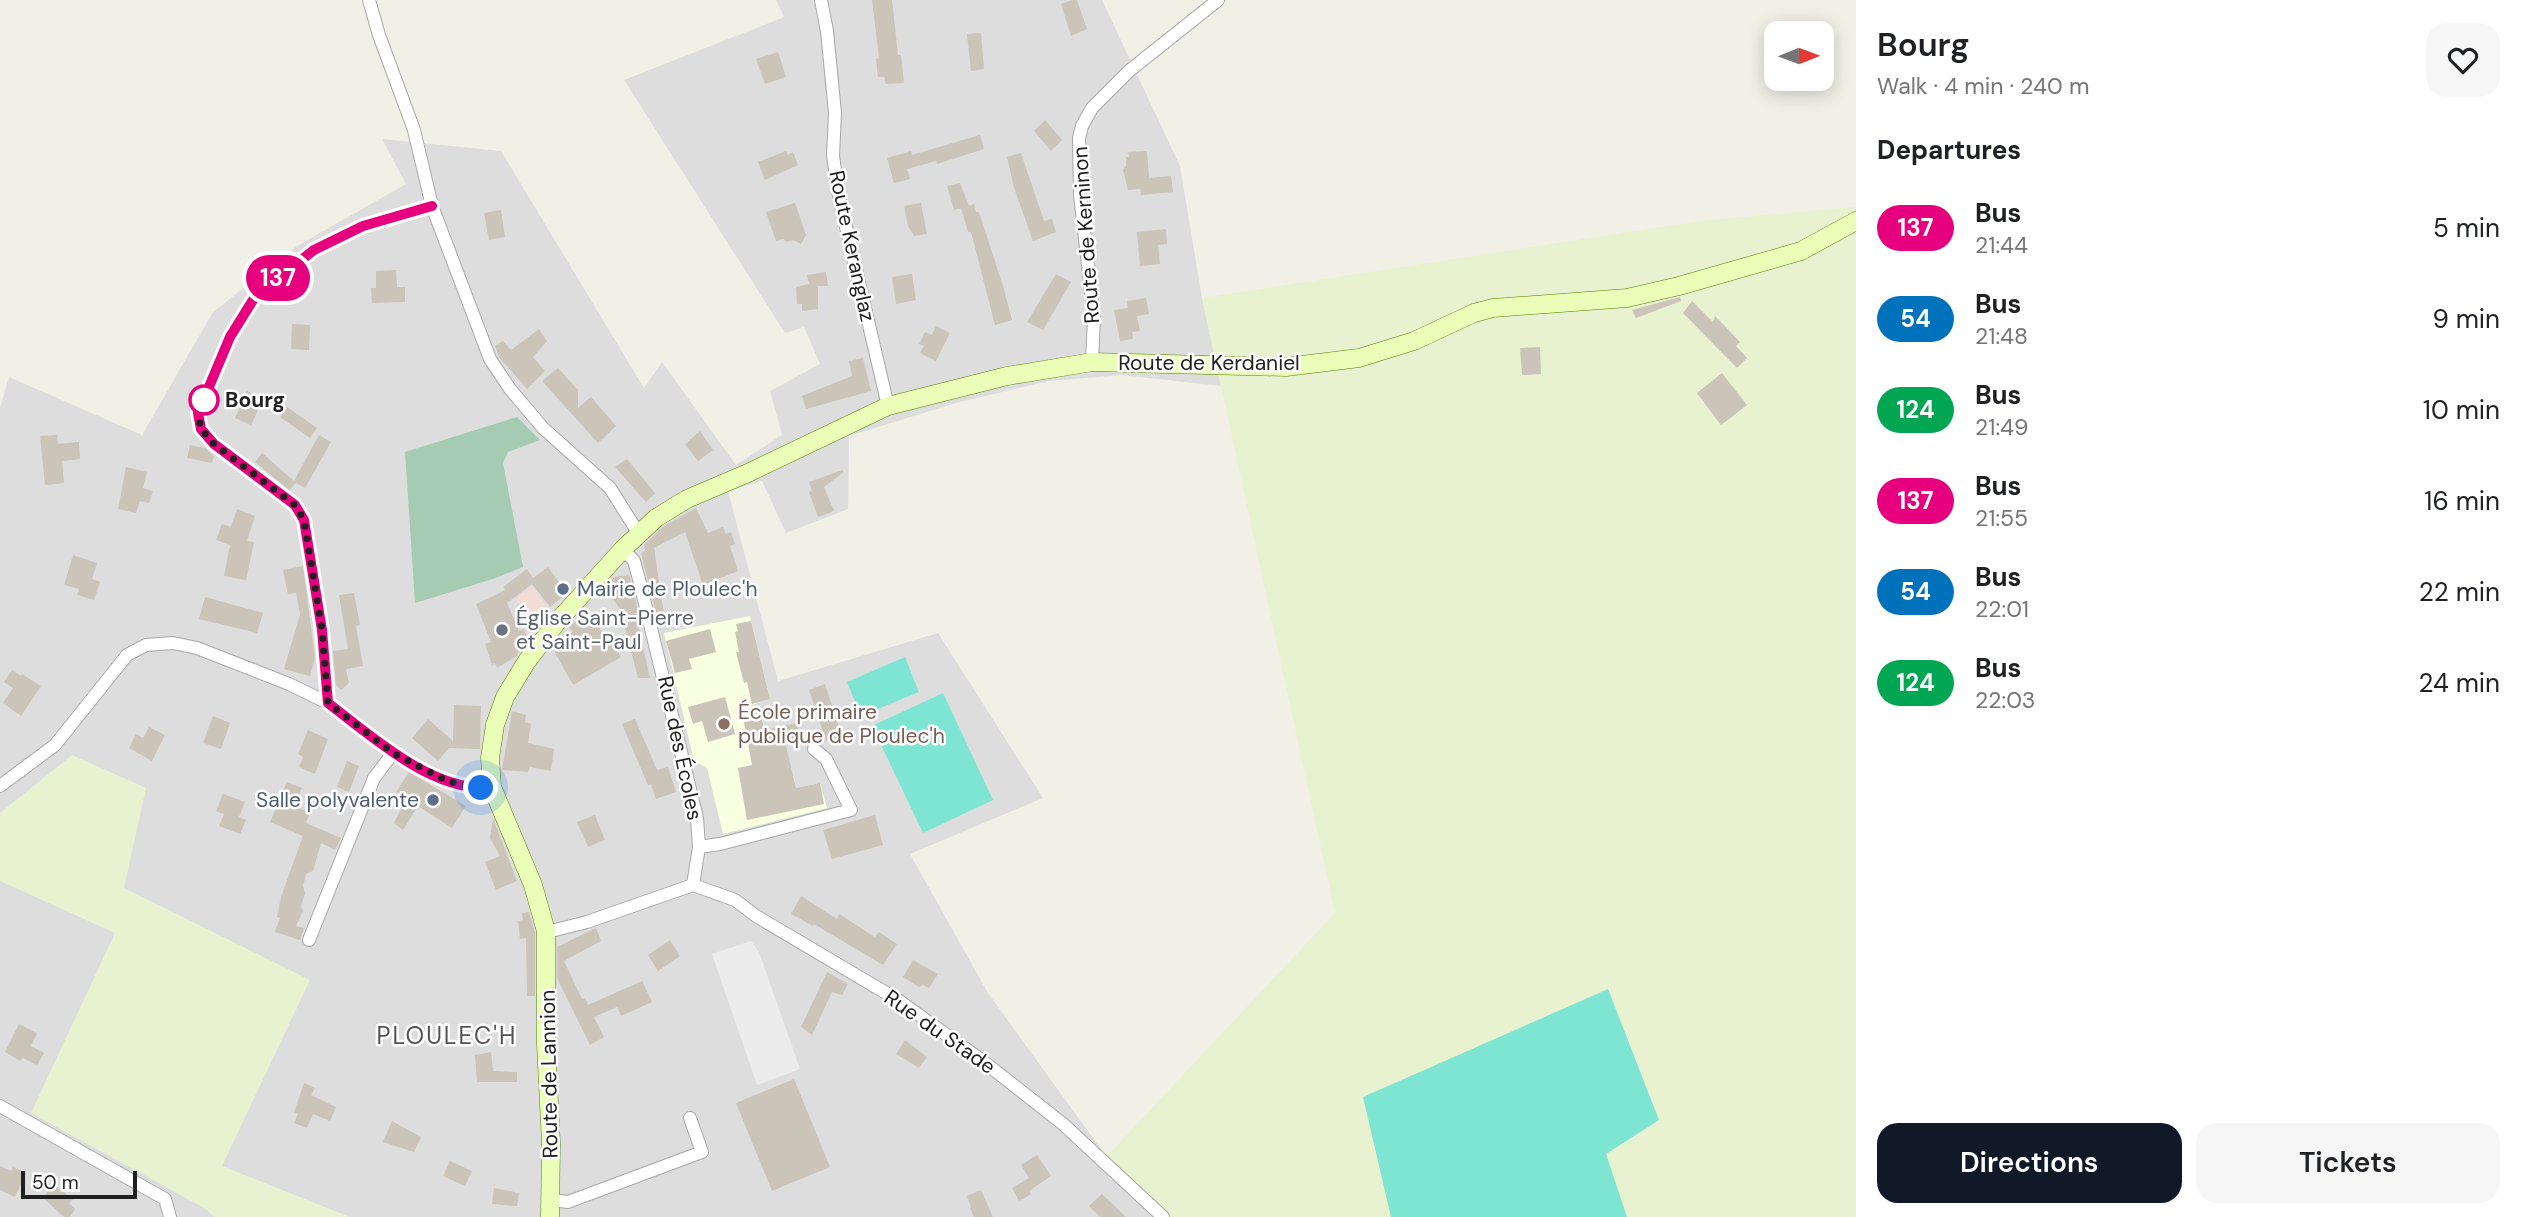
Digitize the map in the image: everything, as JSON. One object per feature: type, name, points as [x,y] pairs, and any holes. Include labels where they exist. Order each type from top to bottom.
[{"type":"street","points":[[369,0],[414,130],[432,206],[490,359],[510,390],[543,428],[610,488],[639,534]]},
{"type":"street","name":"Route Keranglaz","points":[[821,0],[834,99],[833,156],[838,187],[888,406]]},
{"type":"street","name":"Route de Kerninon","points":[[1092,362],[1094,318],[1080,195],[1079,138],[1082,126],[1092,108],[1129,71],[1218,0]]},
{"type":"street","points":[[328,703],[322,630],[304,520],[295,505],[214,444],[201,429],[198,413],[230,337],[253,300],[314,250],[363,226],[432,206]]},
{"type":"street","name":"Route de Kerdaniel","points":[[492,787],[495,725],[505,697],[527,661],[557,622],[623,549],[656,518],[687,499],[888,406],[1007,376],[1092,362],[1286,367],[1359,358],[1414,341],[1474,313],[1493,308],[1627,298],[1679,286],[1801,251],[1856,221]]},
{"type":"street","name":"Rue des Écoles","points":[[623,549],[634,561],[657,646],[697,818],[699,847],[692,885]]},
{"type":"street","points":[[3,781],[55,745],[127,656],[146,646],[173,643],[197,648],[289,684],[328,703],[393,753],[447,781],[481,788],[492,787]]},
{"type":"street","points":[[699,847],[851,810],[826,760],[814,749]]},
{"type":"street","points":[[309,940],[374,778],[393,753]]},
{"type":"street","name":"Route de Lannion","points":[[492,787],[533,885],[546,930],[551,1209]]},
{"type":"street","points":[[546,930],[587,922],[692,885]]},
{"type":"street","name":"Rue du Stade","points":[[692,885],[735,900],[756,916],[898,1000],[984,1062],[1063,1124],[1163,1217]]},
{"type":"street","points":[[0,1106],[165,1199],[170,1217]]},
{"type":"street","points":[[551,1209],[702,1152],[690,1118]]},
{"type":"shaded area","points":[[776,0],[1102,0],[1180,166],[1202,298],[1221,386],[1122,375],[1049,381],[956,403],[849,436],[848,509],[786,533],[762,481],[728,491],[778,681],[938,633],[1043,798],[910,854],[988,993],[1106,1156],[1160,1217],[0,1217],[0,408],[9,377],[142,435],[213,312],[297,246],[406,184],[382,139],[501,151],[644,388],[662,362],[736,465],[782,435],[770,391],[820,364],[804,327],[785,333],[624,80],[784,17]]},
{"type":"shaded area","points":[[1856,207],[1856,1217],[1160,1217],[1106,1157],[1335,913],[1202,298],[1700,221]]},
{"type":"shaded area","points":[[517,417],[540,440],[508,452],[503,463],[523,567],[415,603],[405,452]]},
{"type":"shaded area","points":[[532,586],[547,608],[534,623],[515,599]]},
{"type":"shaded area","name":"École primaire publique de Ploulec'h","points":[[750,616],[770,699],[745,707],[749,721],[762,719],[765,730],[797,723],[800,739],[775,744],[793,775],[796,788],[820,783],[827,808],[723,834],[707,768],[694,761],[664,633]]},
{"type":"shaded area","points":[[905,657],[919,692],[861,716],[847,682]]},
{"type":"shaded area","points":[[943,693],[993,800],[923,833],[872,726]]},
{"type":"shaded area","points":[[72,755],[146,788],[124,888],[310,980],[222,1166],[350,1217],[215,1217],[204,1208],[31,1113],[115,933],[0,881],[0,813]]},
{"type":"shaded area","points":[[751,941],[759,952],[800,1069],[757,1085],[712,954]]},
{"type":"shaded area","points":[[1608,989],[1659,1120],[1606,1154],[1627,1217],[1391,1217],[1363,1097]]},
{"type":"building","points":[[872,0],[892,0],[904,83],[886,84],[884,77],[878,77],[876,59],[879,58]]},
{"type":"building","points":[[1077,0],[1087,29],[1071,36],[1061,4]]},
{"type":"building","points":[[981,33],[984,69],[971,71],[967,34]]},
{"type":"building","points":[[778,52],[786,77],[765,84],[756,59]]},
{"type":"building","points":[[1045,120],[1062,140],[1051,151],[1034,131]]},
{"type":"building","points":[[980,135],[984,149],[937,164],[936,161],[907,169],[910,179],[894,183],[887,158],[911,151],[912,155]]},
{"type":"building","points":[[786,151],[788,155],[793,152],[798,165],[765,180],[758,162]]},
{"type":"building","points":[[1147,151],[1149,178],[1171,176],[1173,192],[1141,195],[1140,189],[1128,190],[1123,170],[1126,157],[1129,157],[1128,152]]},
{"type":"building","points":[[1021,153],[1044,221],[1052,219],[1056,232],[1033,241],[1014,188],[1007,157]]},
{"type":"building","points":[[960,183],[969,206],[974,204],[976,212],[979,212],[1012,320],[995,325],[971,232],[968,232],[961,208],[954,210],[947,186]]},
{"type":"building","points":[[795,203],[806,235],[801,244],[793,240],[776,241],[766,212]]},
{"type":"building","points":[[921,203],[927,234],[914,236],[908,226],[904,206]]},
{"type":"building","points":[[501,210],[505,237],[489,240],[484,213]]},
{"type":"building","points":[[1166,229],[1167,244],[1158,245],[1160,264],[1140,266],[1137,232]]},
{"type":"building","points":[[396,270],[397,287],[405,287],[405,302],[372,303],[371,288],[376,288],[376,271]]},
{"type":"building","points":[[826,272],[828,286],[818,286],[818,309],[802,311],[802,304],[797,304],[796,287],[809,284],[807,275]]},
{"type":"building","points":[[912,274],[916,300],[896,304],[892,277]]},
{"type":"building","points":[[1056,274],[1071,282],[1043,330],[1027,322]]},
{"type":"building","points":[[1680,297],[1681,301],[1636,318],[1632,310]]},
{"type":"building","points":[[1146,298],[1149,314],[1137,316],[1140,331],[1132,332],[1133,339],[1120,341],[1114,310],[1128,308],[1127,301]]},
{"type":"building","points":[[1692,301],[1713,322],[1715,316],[1740,342],[1736,346],[1747,358],[1737,368],[1683,313]]},
{"type":"building","points":[[292,324],[310,325],[309,350],[291,349]]},
{"type":"building","points":[[936,326],[950,333],[936,361],[920,353],[924,346],[919,344],[925,332],[932,335]]},
{"type":"building","points":[[539,329],[547,341],[533,357],[545,371],[527,389],[499,357],[495,346],[503,341],[511,350]]},
{"type":"building","points":[[1540,347],[1541,374],[1522,375],[1520,348]]},
{"type":"building","points":[[863,358],[871,391],[806,409],[802,396],[852,376],[849,361]]},
{"type":"building","points":[[558,368],[578,390],[578,408],[591,397],[616,426],[598,443],[542,381]]},
{"type":"building","points":[[1722,373],[1747,405],[1721,425],[1697,393]]},
{"type":"building","points":[[247,391],[263,399],[251,425],[235,418]]},
{"type":"building","points":[[287,407],[317,428],[310,438],[280,417]]},
{"type":"building","points":[[700,431],[713,450],[698,461],[685,444]]},
{"type":"building","points":[[57,435],[58,444],[79,442],[80,459],[62,461],[64,483],[45,485],[40,436]]},
{"type":"building","points":[[319,435],[331,442],[305,488],[296,483],[289,490],[255,462],[262,453],[294,481]]},
{"type":"building","points":[[190,445],[205,448],[214,456],[212,463],[187,458]]},
{"type":"building","points":[[627,459],[655,493],[646,502],[615,467]]},
{"type":"building","points":[[126,467],[147,472],[143,488],[153,491],[149,503],[140,501],[136,513],[118,509]]},
{"type":"building","points":[[842,470],[844,472],[824,487],[834,511],[818,517],[809,492],[812,491],[809,482]]},
{"type":"building","points":[[696,508],[708,533],[723,527],[726,534],[731,532],[735,544],[730,546],[738,571],[703,585],[685,532],[654,548],[664,615],[657,616],[641,553],[645,551],[644,545],[663,527]]},
{"type":"building","points":[[237,509],[255,516],[247,541],[254,542],[246,580],[224,576],[230,545],[216,540],[222,524],[231,527]]},
{"type":"building","points":[[73,555],[97,563],[92,579],[100,582],[94,600],[77,595],[79,589],[64,585]]},
{"type":"building","points":[[303,566],[315,658],[310,676],[284,669],[300,614],[296,593],[288,594],[283,570]]},
{"type":"building","name":"Église Saint-Pierre et Saint-Paul","points":[[548,567],[567,593],[550,607],[532,584],[507,603],[519,631],[524,629],[528,641],[520,647],[517,656],[497,668],[495,663],[492,665],[485,644],[491,642],[476,604],[506,590],[503,587],[527,569],[533,578]]},
{"type":"building","points":[[629,575],[650,678],[638,678],[620,609],[604,587],[614,577]]},
{"type":"building","points":[[354,593],[363,666],[346,669],[349,683],[341,690],[336,685],[333,651],[348,649],[339,595]]},
{"type":"building","points":[[205,597],[263,613],[257,633],[199,619]]},
{"type":"building","points":[[587,612],[621,657],[573,685],[552,647],[560,637],[573,632],[569,627]]},
{"type":"building","points":[[751,621],[770,699],[752,704],[736,652],[739,652],[735,632],[738,631],[736,624]]},
{"type":"building","points":[[710,629],[716,652],[689,659],[692,669],[675,673],[666,641]]},
{"type":"building","points":[[12,670],[41,686],[21,716],[3,703],[13,688],[4,682]]},
{"type":"building","points":[[825,684],[842,736],[826,741],[809,690]]},
{"type":"building","points":[[725,697],[735,734],[708,742],[702,721],[693,724],[688,707]]},
{"type":"building","points":[[454,705],[481,706],[480,749],[449,748],[438,761],[412,738],[428,719],[453,741]]},
{"type":"building","points":[[512,711],[526,715],[525,722],[531,724],[528,743],[554,749],[551,771],[530,767],[528,772],[502,770]]},
{"type":"building","points":[[213,716],[230,723],[221,749],[203,743]]},
{"type":"building","points":[[635,719],[657,770],[668,767],[676,792],[656,799],[651,784],[648,785],[622,724]]},
{"type":"building","points":[[762,719],[764,730],[797,723],[800,739],[785,742],[796,788],[820,783],[824,804],[747,820],[738,768],[752,765],[744,722]]},
{"type":"building","points":[[149,727],[165,735],[152,761],[129,748],[136,734],[143,738]]},
{"type":"building","points":[[308,730],[328,739],[315,774],[299,767],[303,757],[298,754]]},
{"type":"building","points":[[347,761],[359,766],[349,792],[337,787]]},
{"type":"building","name":"Salle polyvalente","points":[[409,772],[466,806],[452,828],[418,806],[403,830],[394,823],[406,799],[396,792]]},
{"type":"building","points":[[287,782],[302,788],[294,806],[310,813],[306,823],[341,838],[335,850],[321,843],[313,871],[306,874],[301,906],[303,911],[296,926],[304,928],[300,940],[275,932],[280,918],[277,917],[281,897],[303,836],[270,822]]},
{"type":"building","points":[[223,794],[245,802],[239,817],[246,820],[240,834],[219,826],[224,814],[216,811]]},
{"type":"building","points":[[595,815],[605,840],[588,847],[577,822]]},
{"type":"building","points":[[875,815],[883,845],[832,859],[823,830]]},
{"type":"building","points":[[493,818],[517,881],[496,890],[485,862],[500,856],[490,838]]},
{"type":"building","points":[[801,896],[837,919],[839,914],[875,937],[879,932],[897,944],[883,965],[814,924],[813,926],[791,914]]},
{"type":"building","points":[[529,912],[535,933],[535,996],[527,996],[526,938],[520,939],[518,921],[523,920],[522,913]]},
{"type":"building","points":[[596,928],[601,941],[564,961],[582,999],[585,998],[588,1005],[642,981],[652,1002],[621,1016],[617,1007],[594,1017],[604,1037],[590,1045],[557,978],[557,947]]},
{"type":"building","points":[[670,940],[680,956],[658,971],[648,955]]},
{"type":"building","points":[[913,960],[938,974],[929,988],[923,985],[919,987],[903,977]]},
{"type":"building","points":[[827,972],[848,984],[842,995],[832,992],[812,1035],[801,1027]]},
{"type":"building","points":[[19,1024],[37,1033],[31,1046],[44,1053],[37,1065],[23,1058],[20,1061],[5,1052]]},
{"type":"building","points":[[905,1040],[927,1057],[919,1068],[896,1054]]},
{"type":"building","points":[[491,1052],[493,1071],[517,1072],[517,1082],[477,1082],[475,1055]]},
{"type":"building","points":[[794,1079],[830,1167],[772,1191],[736,1103]]},
{"type":"building","points":[[304,1083],[315,1088],[311,1095],[336,1107],[330,1121],[313,1114],[307,1128],[294,1123],[298,1114],[294,1112]]},
{"type":"building","points":[[392,1121],[421,1137],[414,1152],[383,1142]]},
{"type":"building","points":[[1037,1155],[1051,1176],[1019,1201],[1012,1188],[1029,1178],[1021,1165]]},
{"type":"building","points":[[450,1161],[472,1171],[465,1186],[443,1176]]},
{"type":"building","points":[[0,1166],[11,1171],[13,1167],[26,1173],[15,1197],[0,1190]]},
{"type":"building","points":[[53,1184],[73,1199],[69,1204],[75,1209],[70,1217],[64,1217],[43,1198]]},
{"type":"building","points":[[494,1188],[519,1193],[517,1206],[492,1204]]},
{"type":"building","points":[[981,1190],[993,1217],[974,1217],[970,1208],[967,1196]]},
{"type":"building","points":[[1102,1194],[1126,1217],[1100,1217],[1089,1206]]},
{"type":"bus line","name":"137","points":[[432,206],[363,226],[314,250],[253,300],[230,337],[198,413],[201,429],[214,444],[295,505],[304,520],[322,630],[328,703],[393,753],[447,781],[481,788],[492,787]]},
{"type":"place","name":"Bourg","points":[[204,400]]},
{"type":"place","name":"Mairie de Ploulec'h","points":[[563,589]]},
{"type":"place","name":"Église Saint-Pierre et Saint-Paul","points":[[502,630]]},
{"type":"place","name":"École primaire publique de Ploulec'h","points":[[724,724]]},
{"type":"place","name":"Salle polyvalente","points":[[433,800]]},
{"type":"district","name":"PLOULEC'H","points":[[447,1036]]},
{"type":"route","points":[[204,400],[209,388],[198,413],[201,429],[214,444],[295,505],[304,520],[322,630],[328,703],[393,753],[447,781],[481,788]]}]
